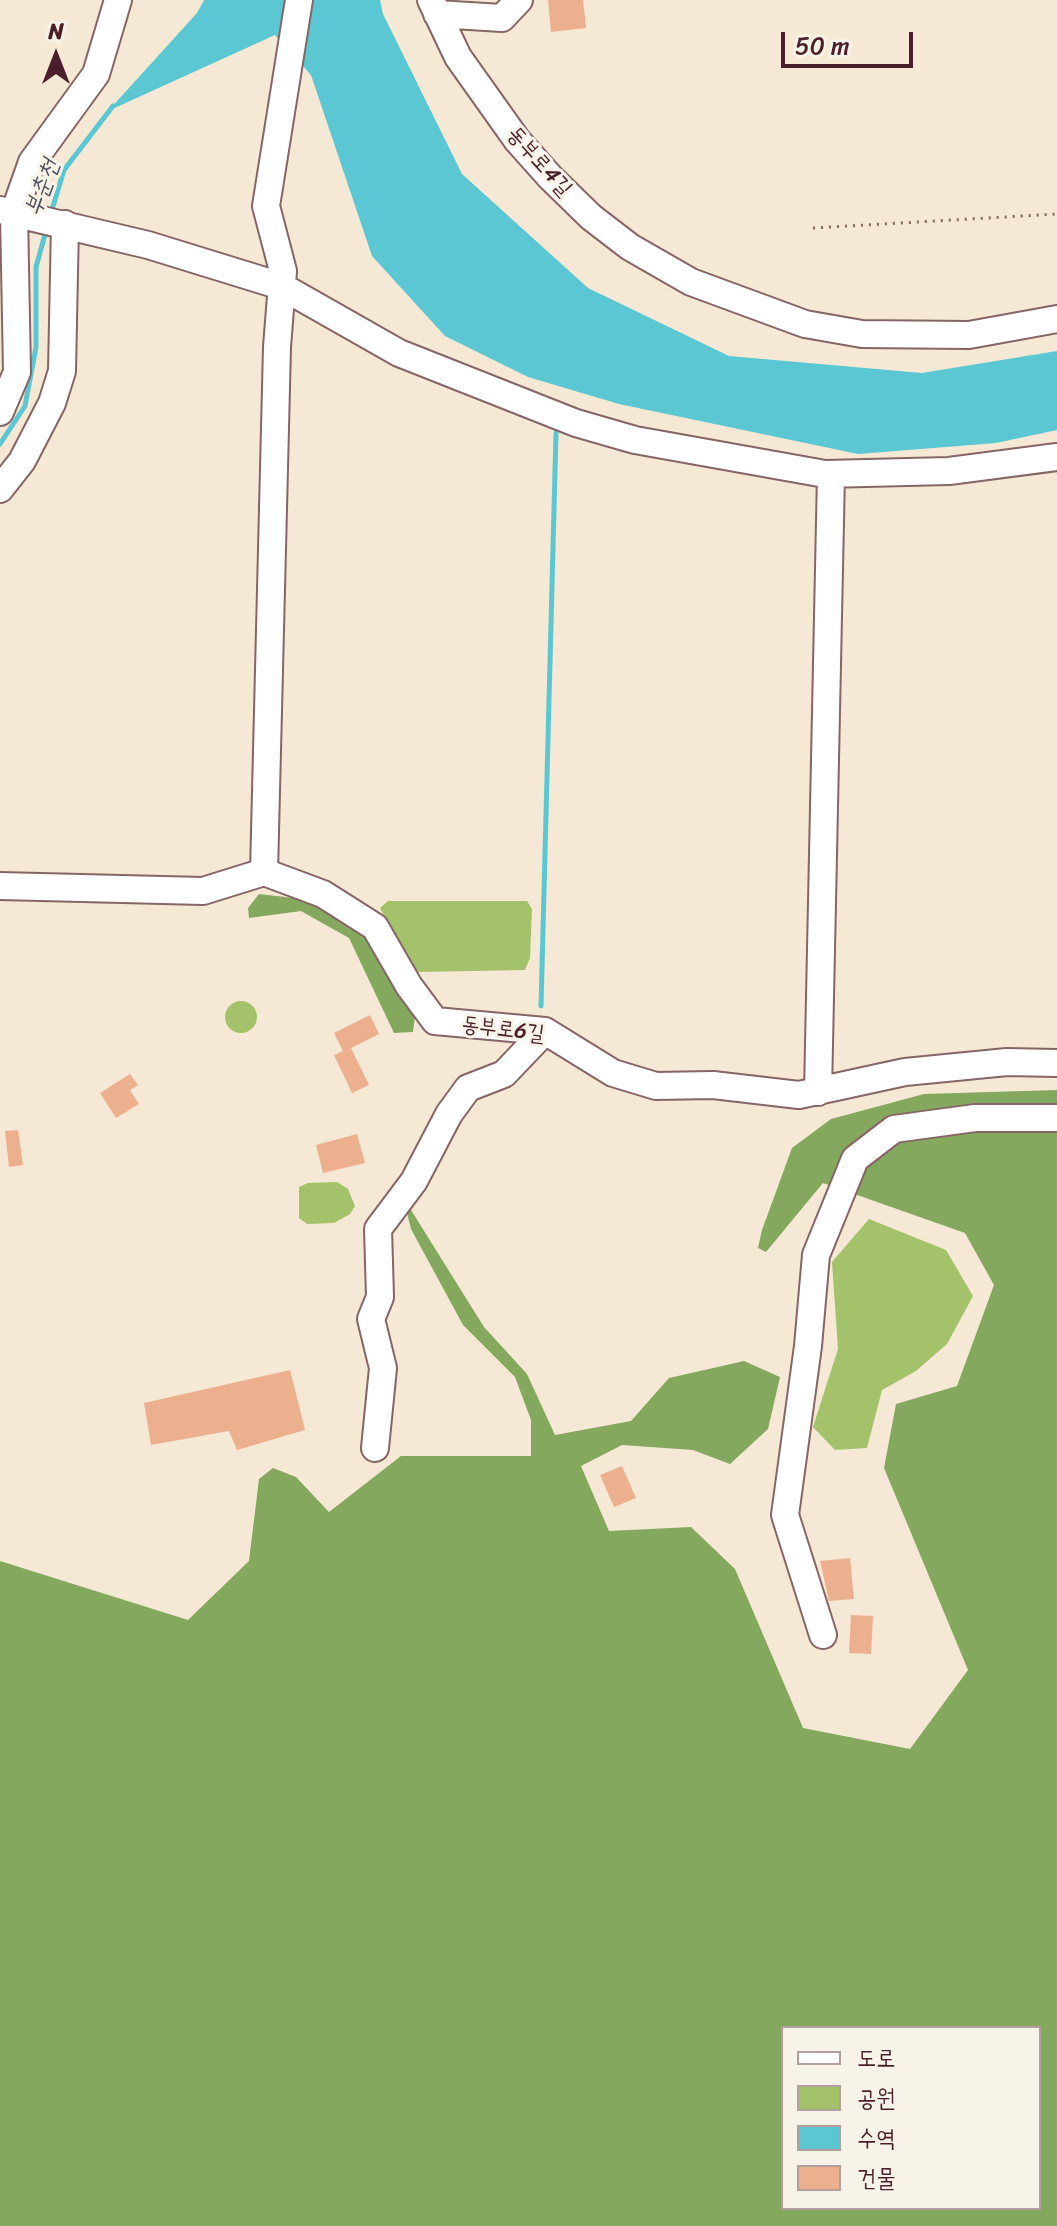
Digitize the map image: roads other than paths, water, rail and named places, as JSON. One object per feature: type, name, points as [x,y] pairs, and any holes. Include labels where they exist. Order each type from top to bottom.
[{"type":"street","points":[[0,412],[17,372],[7,212],[32,162],[96,74],[118,0]]},
{"type":"street","points":[[0,886],[203,891],[264,872],[283,271],[266,206],[287,59],[299,0]]},
{"type":"street","points":[[434,7],[502,18],[519,0]]},
{"type":"street","name":"동부로4길","points":[[434,7],[458,57],[487,99],[550,177],[591,217],[630,247],[691,282],[805,324],[862,334],[969,335],[1057,319]]},
{"type":"street","points":[[7,212],[65,224],[281,286],[399,353],[576,423],[706,455],[831,474],[949,471],[1057,457]]},
{"type":"street","points":[[0,489],[34,438],[52,403],[62,371],[65,224]]},
{"type":"street","points":[[818,1092],[831,474]]},
{"type":"street","name":"동부로6길","points":[[264,872],[323,894],[375,927],[409,986],[435,1021],[545,1031],[613,1073],[656,1086],[713,1085],[799,1095],[905,1072],[1007,1062],[1057,1063]]},
{"type":"street","points":[[375,1448],[383,1368],[371,1319],[380,1297],[378,1229],[414,1181],[449,1114],[468,1088],[504,1074],[545,1031]]},
{"type":"street","points":[[823,1635],[785,1515],[808,1346],[816,1255],[855,1159],[894,1129],[975,1118],[1057,1118]]},
{"type":"water","points":[[204,0],[380,0],[383,14],[462,174],[588,288],[729,356],[922,373],[1057,351],[1057,430],[996,443],[858,454],[619,404],[528,377],[445,336],[372,256],[311,75],[275,35],[108,111],[197,13]]},
{"type":"waterway","name":"부춘천","points":[[51,213],[64,170],[113,106]]},
{"type":"waterway","name":"부춘천","points":[[0,444],[25,406],[36,347],[36,267],[46,231]]},
{"type":"waterway","points":[[541,1006],[556,433]]}]
